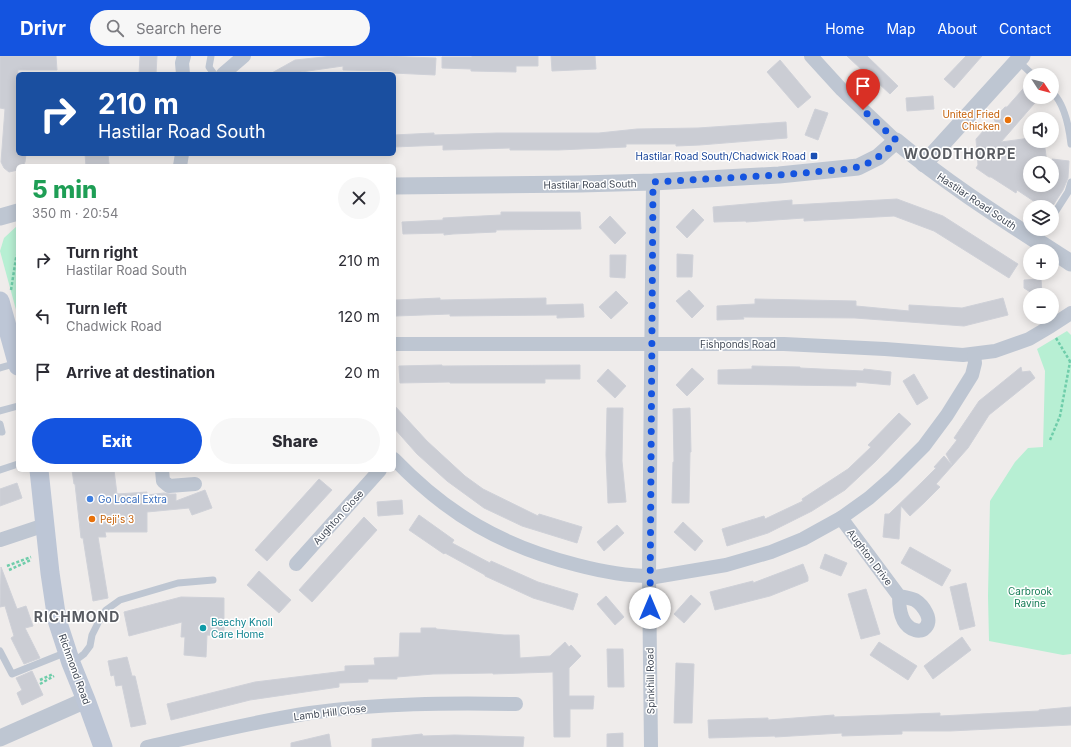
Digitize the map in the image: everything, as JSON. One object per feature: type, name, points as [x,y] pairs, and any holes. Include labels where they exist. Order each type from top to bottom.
[{"type":"main road","points":[[5,296],[12,366]]},
{"type":"main road","name":"Richmond Road","points":[[39,472],[44,525],[57,620],[69,658],[103,747]]},
{"type":"street","points":[[183,72],[182,63],[184,56]]},
{"type":"street","points":[[225,72],[244,56]]},
{"type":"street","points":[[811,56],[842,90],[896,140]]},
{"type":"street","points":[[924,164],[1019,58]]},
{"type":"street","name":"Hastilar Road South","points":[[396,186],[653,182],[779,175],[849,169],[873,161],[888,149],[896,140],[924,164],[979,204],[1023,226]]},
{"type":"street","name":"Spinkhill Road","points":[[651,747],[649,577],[653,182]]},
{"type":"street","points":[[0,217],[16,213]]},
{"type":"street","name":"Hastilar Road South","points":[[1042,236],[1071,263]]},
{"type":"street","name":"Fishponds Road","points":[[396,344],[784,344],[885,349],[949,355],[974,355],[995,351],[1029,339],[1071,313]]},
{"type":"street","points":[[396,461],[414,480],[435,498],[472,524],[502,539],[544,556],[601,571],[649,577],[726,565],[771,552],[803,539],[841,518],[874,494],[924,446],[947,415],[972,375],[975,363],[974,355]]},
{"type":"street","points":[[162,472],[163,481],[169,486],[195,484]]},
{"type":"street","name":"Aughton Close","points":[[296,564],[378,472]]},
{"type":"street","name":"Aughton Drive","points":[[841,518],[900,596]]},
{"type":"street","points":[[0,540],[44,525]]},
{"type":"street","points":[[0,738],[86,700]]},
{"type":"street","name":"Lamb Hill Close","points":[[147,747],[310,713],[422,703],[516,704]]},
{"type":"lane","points":[[211,56],[209,67],[213,72]]},
{"type":"lane","points":[[1019,58],[1028,68]]},
{"type":"lane","points":[[1059,101],[1069,131],[1071,144]]},
{"type":"lane","points":[[1059,206],[1068,192],[1071,182]]},
{"type":"lane","points":[[0,411],[16,407]]},
{"type":"lane","points":[[0,424],[2,432]]},
{"type":"lane","points":[[0,470],[16,465]]},
{"type":"lane","points":[[0,651],[12,674],[84,654],[90,646],[92,635],[106,610],[120,600],[149,590],[178,583],[213,580]]},
{"type":"path","points":[[5,296],[16,258]]},
{"type":"path","points":[[1050,440],[1060,416],[1071,363],[1055,338]]},
{"type":"path","points":[[8,568],[31,558]]},
{"type":"path","points":[[40,680],[54,675],[40,684]]},
{"type":"green space","points":[[16,227],[16,310],[0,251],[4,238]]},
{"type":"green space","name":"Carbrook Ravine","points":[[1067,331],[1071,335],[1071,654],[1063,655],[989,641],[988,596],[990,501],[1015,462],[1028,448],[1043,447],[1045,371],[1037,349]]},
{"type":"building","points":[[0,56],[56,56],[57,70],[18,70],[18,72],[16,72],[16,156],[26,156],[24,164],[16,164],[16,170],[9,172],[4,168],[1,162],[5,109],[0,108]]},
{"type":"building","points":[[140,56],[157,56],[156,72],[139,72]]},
{"type":"building","points":[[333,56],[436,58],[435,75],[396,73],[393,71],[343,70],[343,66],[301,72],[274,72],[295,60]]},
{"type":"building","points":[[538,56],[538,66],[516,66],[516,72],[471,71],[471,69],[442,68],[442,57]]},
{"type":"building","points":[[551,56],[595,56],[596,69],[552,71]]},
{"type":"building","points":[[847,56],[867,56],[898,86],[890,94]]},
{"type":"building","points":[[966,56],[982,56],[954,88],[944,79]]},
{"type":"building","points":[[780,60],[811,97],[798,108],[767,72]]},
{"type":"building","points":[[1023,89],[1023,104],[1034,104],[1027,112],[1023,112],[1023,117],[1001,142],[1023,139],[1023,148],[1045,148],[1046,156],[1023,156],[1023,192],[1059,192],[1059,160],[1069,161],[1068,178],[1057,200],[1032,200],[1017,190],[1016,193],[976,168],[978,165],[976,139],[985,129],[998,129],[994,119],[1005,107],[1007,107]]},
{"type":"building","points":[[933,96],[934,109],[907,111],[906,98]]},
{"type":"building","points":[[815,109],[828,113],[818,140],[805,135]]},
{"type":"building","points":[[786,122],[787,138],[700,145],[676,146],[676,144],[626,144],[626,147],[558,150],[510,150],[510,148],[443,150],[443,145],[396,147],[396,135],[434,133],[434,135],[497,133],[599,133],[637,129],[698,128]]},
{"type":"building","points":[[85,156],[108,156],[109,164],[86,164]]},
{"type":"building","points":[[897,199],[943,216],[1018,264],[1009,278],[934,231],[894,216],[804,221],[804,218],[746,222],[714,222],[713,207],[792,200],[792,205]]},
{"type":"building","points":[[693,209],[704,220],[687,238],[676,227]]},
{"type":"building","points":[[501,212],[580,212],[581,229],[496,230],[496,232],[444,235],[444,233],[403,234],[402,222],[501,215]]},
{"type":"building","points":[[610,216],[626,233],[615,244],[599,227]]},
{"type":"building","points":[[677,254],[693,255],[692,277],[677,277]]},
{"type":"building","points":[[610,255],[626,255],[625,278],[610,277]]},
{"type":"building","points":[[1024,280],[1041,280],[1042,288],[1024,288]]},
{"type":"building","points":[[689,290],[704,306],[692,318],[676,301]]},
{"type":"building","points":[[616,291],[628,303],[611,319],[599,307]]},
{"type":"building","points":[[440,298],[440,300],[546,298],[546,305],[583,304],[584,317],[557,318],[557,315],[450,316],[450,314],[396,316],[396,300]]},
{"type":"building","points":[[1003,298],[1008,315],[964,326],[855,318],[743,317],[744,319],[717,320],[717,306],[755,304],[755,299],[856,301],[856,306],[909,311],[909,305],[962,308]]},
{"type":"building","points":[[580,365],[580,379],[545,379],[545,383],[400,383],[399,366]]},
{"type":"building","points":[[752,366],[863,371],[864,369],[891,372],[890,385],[856,382],[856,386],[718,384],[718,370],[752,369]]},
{"type":"building","points":[[1021,367],[1022,372],[1030,371],[1035,378],[989,415],[968,448],[936,484],[940,487],[925,502],[910,516],[901,506],[899,539],[883,537],[885,514],[889,514],[921,483],[936,468],[934,467],[944,456],[952,465],[946,454],[957,440],[954,438],[979,401]]},
{"type":"building","points":[[692,368],[704,379],[687,396],[676,385]]},
{"type":"building","points":[[608,369],[626,386],[615,398],[597,381]]},
{"type":"building","points":[[914,374],[928,398],[917,405],[903,381]]},
{"type":"building","points":[[396,407],[427,441],[465,476],[483,489],[538,516],[539,514],[582,527],[577,543],[522,526],[484,508],[447,481],[417,454],[396,430]]},
{"type":"building","points":[[607,408],[623,408],[622,461],[626,502],[608,503],[606,455]]},
{"type":"building","points":[[690,408],[691,452],[689,503],[672,503],[674,462],[673,409]]},
{"type":"building","points":[[899,413],[911,424],[876,461],[845,490],[812,511],[768,533],[727,546],[722,529],[764,516],[765,519],[803,501],[802,499],[848,469],[871,447],[868,445]]},
{"type":"building","points":[[72,472],[114,472],[117,494],[147,492],[147,495],[164,493],[176,494],[176,501],[205,490],[212,508],[192,515],[189,508],[147,512],[147,532],[105,532],[106,537],[98,537],[108,598],[93,601],[83,538],[81,538]]},
{"type":"building","points":[[319,479],[332,490],[267,561],[255,550]]},
{"type":"building","points":[[17,483],[22,498],[0,506],[0,489]]},
{"type":"building","points":[[402,500],[403,514],[378,516],[377,502]]},
{"type":"building","points":[[419,515],[454,540],[452,543],[490,563],[491,561],[538,582],[578,594],[573,610],[533,598],[485,576],[445,553],[444,554],[409,530]]},
{"type":"building","points":[[364,517],[377,530],[312,602],[299,590]]},
{"type":"building","points":[[683,522],[703,541],[695,551],[674,532]]},
{"type":"building","points":[[617,525],[624,533],[604,551],[597,542]]},
{"type":"building","points":[[910,547],[951,570],[942,586],[901,563]]},
{"type":"building","points":[[825,554],[847,563],[841,576],[820,568]]},
{"type":"building","points":[[803,564],[808,581],[770,596],[715,610],[710,592],[753,581],[753,583]]},
{"type":"building","points":[[1,567],[17,609],[26,606],[33,626],[25,628],[40,658],[24,664],[11,638],[14,636],[5,606],[0,607]]},
{"type":"building","points":[[259,571],[291,600],[279,613],[247,585]]},
{"type":"building","points":[[966,583],[975,626],[960,630],[950,587]]},
{"type":"building","points":[[866,589],[880,634],[861,639],[848,594]]},
{"type":"building","points":[[691,595],[701,604],[684,623],[674,614]]},
{"type":"building","points":[[606,596],[624,617],[615,625],[597,604]]},
{"type":"building","name":"Beechy Knoll Care Home","points":[[181,597],[224,598],[224,636],[207,635],[206,657],[184,655],[185,637],[181,637],[182,622],[129,636],[124,612]]},
{"type":"building","points":[[421,628],[519,635],[520,658],[550,656],[565,642],[569,647],[571,645],[581,656],[569,668],[569,696],[594,696],[593,709],[570,709],[570,737],[554,737],[553,672],[433,674],[397,677],[397,679],[368,679],[368,682],[339,683],[339,687],[250,700],[171,720],[167,704],[255,682],[345,671],[345,666],[375,665],[374,658],[399,657],[400,633],[421,633]]},
{"type":"building","points":[[962,637],[971,650],[933,679],[924,666]]},
{"type":"building","points":[[879,642],[917,666],[908,680],[870,655]]},
{"type":"building","points":[[607,649],[623,649],[624,687],[608,687]]},
{"type":"building","points":[[127,657],[132,676],[135,676],[146,724],[131,727],[122,685],[116,686],[114,675],[111,676],[108,661]]},
{"type":"building","points":[[676,663],[694,664],[692,723],[674,723]]},
{"type":"building","points":[[32,671],[43,695],[22,705],[17,693],[22,690],[16,678]]},
{"type":"building","points":[[1071,707],[1071,725],[950,731],[902,731],[902,734],[842,736],[842,733],[775,737],[709,738],[708,720],[768,718],[768,720],[834,715],[834,717],[940,713],[940,716],[1039,711]]},
{"type":"building","points":[[623,733],[623,747],[607,747],[607,734]]},
{"type":"building","points":[[329,734],[331,747],[291,747],[291,743]]},
{"type":"building","points":[[422,734],[423,736],[455,735],[524,737],[523,747],[372,747],[372,739]]},
{"type":"place","name":"United Fried Chicken","points":[[1008,120]]},
{"type":"place","name":"Hastilar Road South/Chadwick Road","points":[[814,156]]},
{"type":"place","name":"Go Local Extra","points":[[90,499]]},
{"type":"place","name":"Peji's 3","points":[[92,519]]},
{"type":"place","name":"Beechy Knoll Care Home","points":[[203,628]]},
{"type":"district","name":"WOODTHORPE","points":[[960,153]]},
{"type":"district","name":"RICHMOND","points":[[77,616]]},
{"type":"route","points":[[650,608],[649,576],[653,182],[779,175],[858,167],[873,161],[888,149],[896,140],[863,110]]}]
